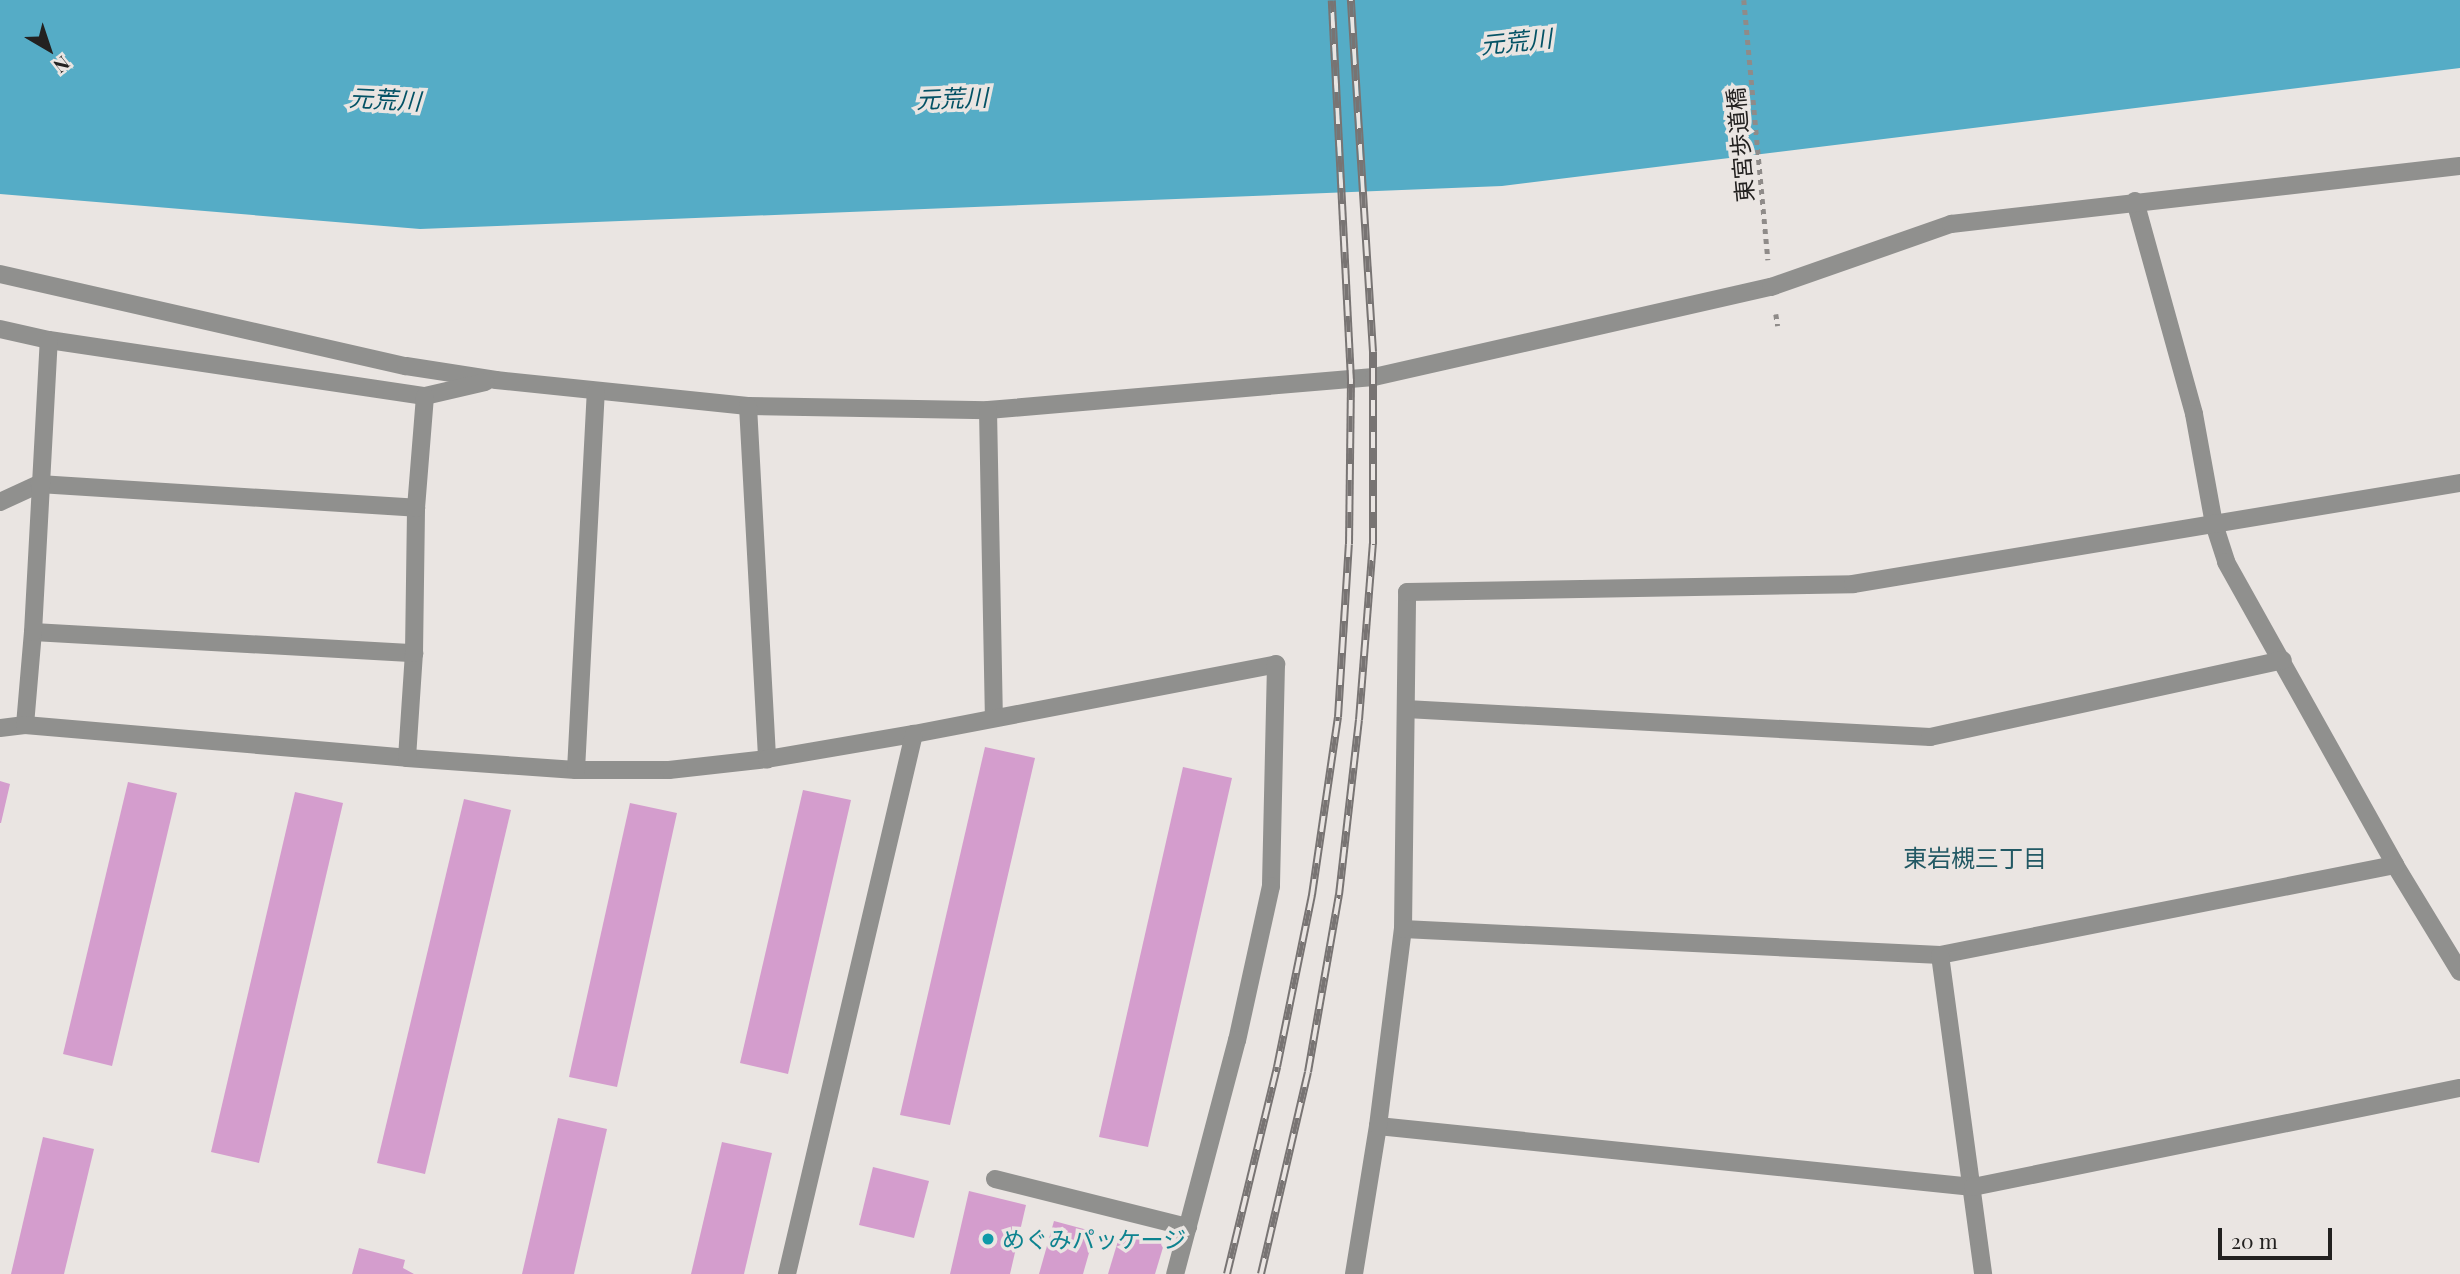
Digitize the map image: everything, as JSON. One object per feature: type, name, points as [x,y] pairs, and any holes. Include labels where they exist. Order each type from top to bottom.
[{"type":"street","points":[[0,274],[406,366],[496,380],[596,393],[748,406],[988,410],[1374,377],[1771,287],[1951,224],[2460,166]]},
{"type":"street","points":[[2136,201],[2194,414],[2214,524],[2226,562],[2395,865],[2460,972]]},
{"type":"street","points":[[0,329],[48,340],[425,396],[496,380]]},
{"type":"street","points":[[25,725],[33,632],[48,340]]},
{"type":"street","points":[[576,770],[596,393]]},
{"type":"street","points":[[407,758],[414,653],[416,508],[425,396]]},
{"type":"street","points":[[748,406],[767,759]]},
{"type":"street","points":[[988,410],[994,717]]},
{"type":"street","points":[[1354,1274],[1378,1126],[1403,929],[1407,592],[1853,584],[2460,483]]},
{"type":"street","points":[[0,502],[39,484],[416,508]]},
{"type":"street","points":[[33,632],[414,653]]},
{"type":"street","points":[[1406,709],[1930,737],[2283,660]]},
{"type":"street","points":[[0,728],[25,725],[576,770],[669,770],[767,759],[914,734],[1276,664],[1271,886],[1237,1040],[1175,1274]]},
{"type":"street","points":[[787,1274],[914,734]]},
{"type":"street","points":[[1403,929],[1940,955],[2395,865]]},
{"type":"street","points":[[1940,955],[1983,1274]]},
{"type":"street","points":[[1378,1126],[1973,1187],[2460,1088]]},
{"type":"street","points":[[996,1179],[1188,1227]]},
{"type":"path","name":"東宮歩道橋","points":[[1744,0],[1771,287]]},
{"type":"water","name":"元荒川","points":[[0,0],[2460,0],[2460,68],[1502,186],[420,229],[0,194]]},
{"type":"building","points":[[985,747],[1035,758],[950,1125],[900,1115]]},
{"type":"building","points":[[1183,767],[1232,778],[1148,1147],[1099,1137]]},
{"type":"building","points":[[0,781],[10,784],[1,823],[0,823]]},
{"type":"building","points":[[128,782],[177,793],[112,1066],[63,1054]]},
{"type":"building","points":[[803,790],[851,800],[788,1074],[740,1063]]},
{"type":"building","points":[[295,792],[343,803],[259,1163],[211,1152]]},
{"type":"building","points":[[464,799],[511,810],[425,1174],[377,1163]]},
{"type":"building","points":[[630,803],[677,813],[617,1087],[569,1077]]},
{"type":"building","points":[[558,1118],[607,1129],[574,1274],[522,1274]]},
{"type":"building","points":[[43,1137],[94,1149],[64,1274],[11,1274]]},
{"type":"building","points":[[722,1142],[772,1153],[744,1274],[691,1274]]},
{"type":"building","points":[[873,1167],[929,1181],[914,1238],[859,1225]]},
{"type":"building","name":"めぐみパッケージ","points":[[969,1191],[1026,1205],[1010,1274],[950,1274]]},
{"type":"building","points":[[1054,1221],[1095,1232],[1083,1274],[1039,1274]]},
{"type":"building","points":[[1121,1231],[1164,1244],[1155,1274],[1108,1274]]},
{"type":"building","points":[[359,1248],[405,1260],[403,1268],[414,1274],[352,1274]]},
{"type":"railway","points":[[1227,1274],[1277,1067],[1312,895],[1338,717],[1349,544],[1351,380],[1332,0]]},
{"type":"railway","points":[[1261,1274],[1308,1072],[1339,895],[1359,720],[1373,544],[1373,352],[1351,0]]},
{"type":"place","name":"めぐみパッケージ","points":[[988,1239]]},
{"type":"district","name":"東岩槻三丁目","points":[[1975,858]]}]
